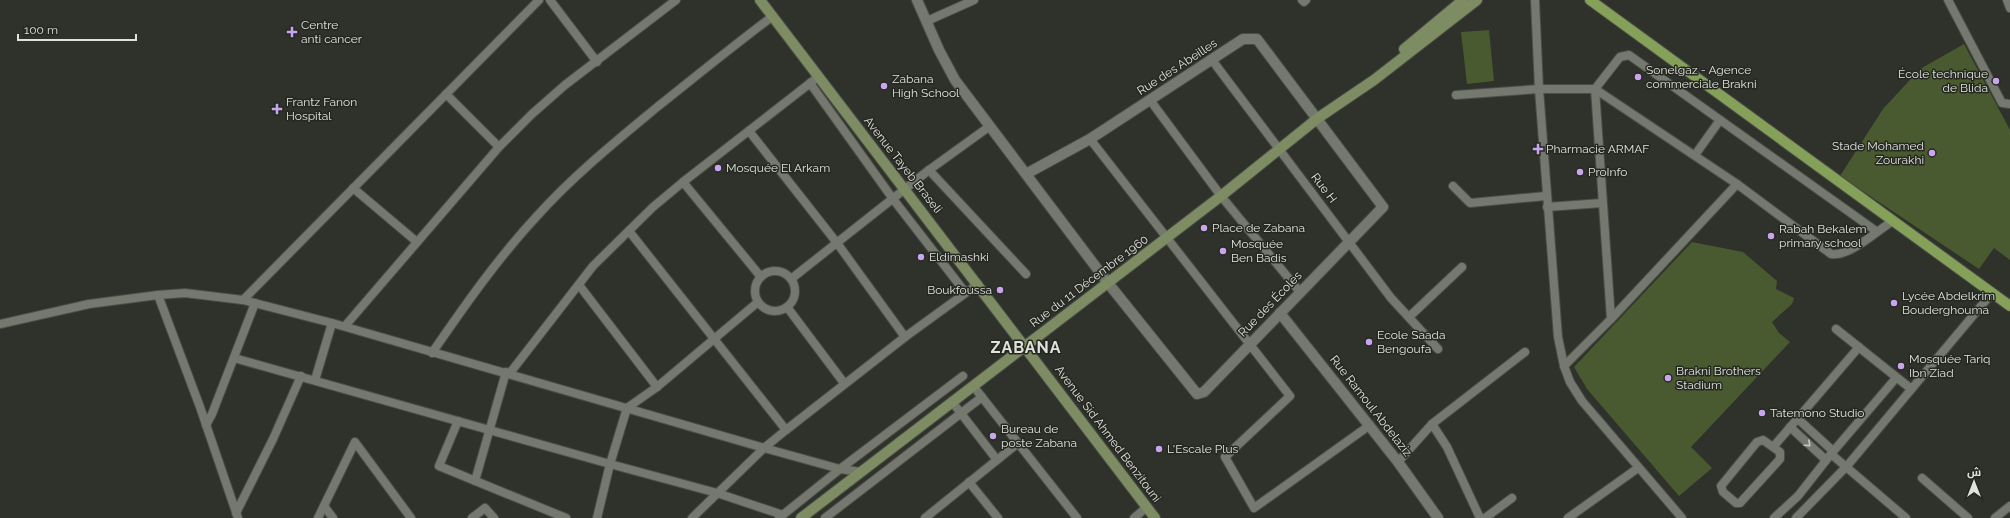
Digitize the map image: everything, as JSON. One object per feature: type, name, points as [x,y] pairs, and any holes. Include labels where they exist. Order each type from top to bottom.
[{"type":"main road","name":"Avenue Tayeb Braseli","points":[[760,0],[773,16],[814,80],[905,190],[978,284],[1024,347]]},
{"type":"main road","name":"Rue du 11 Décembre 1960","points":[[1374,80],[1396,55],[1463,0]]},
{"type":"main road","name":"Rue du 11 Décembre 1960","points":[[802,518],[1221,196],[1318,118],[1374,80],[1477,0]]},
{"type":"main road","name":"Rue du 11 Décembre 1960","points":[[1374,80],[1404,64],[1486,0]]},
{"type":"main road","points":[[1590,0],[2010,306]]},
{"type":"main road","name":"Avenue Sid Ahmed Benzitouni","points":[[1024,347],[1156,518]]},
{"type":"street","points":[[243,300],[539,0]]},
{"type":"street","points":[[550,0],[597,62]]},
{"type":"street","points":[[345,326],[499,147],[548,100],[676,0]]},
{"type":"street","points":[[917,0],[955,80],[1108,283]]},
{"type":"street","points":[[927,21],[974,0]]},
{"type":"street","points":[[1302,0],[1304,2],[1306,0]]},
{"type":"street","points":[[1535,0],[1546,196],[1558,337],[1564,366],[1574,390],[1638,468],[1682,518]]},
{"type":"street","points":[[1948,0],[2002,103],[2010,104]]},
{"type":"street","points":[[2007,0],[2010,8]]},
{"type":"street","points":[[432,353],[472,294],[537,215],[615,142],[730,48],[773,16]]},
{"type":"street","name":"Rue des Abeilles","points":[[1026,174],[1090,139],[1243,39],[1257,39],[1318,118]]},
{"type":"street","points":[[1611,319],[1595,89],[1620,57],[1629,55],[1876,231]]},
{"type":"street","name":"Rue H","points":[[1212,60],[1391,298],[1438,349]]},
{"type":"street","points":[[475,481],[508,373],[593,266],[682,182],[814,80],[894,199],[965,292]]},
{"type":"street","points":[[1456,95],[1539,89],[1595,89],[1737,184],[1831,254],[1838,255],[1848,252],[1876,231],[1893,221]]},
{"type":"street","points":[[446,94],[499,147]]},
{"type":"street","points":[[1150,100],[1221,196],[1300,292]]},
{"type":"street","name":"Rue des Écoles","points":[[1108,283],[1197,394],[1204,392],[1383,207],[1318,118]]},
{"type":"street","points":[[1695,156],[1720,120]]},
{"type":"street","points":[[791,279],[930,170],[990,126]]},
{"type":"street","points":[[749,131],[837,243],[905,336]]},
{"type":"street","points":[[1090,139],[1290,396],[1226,458],[1254,508],[1370,425]]},
{"type":"street","points":[[930,170],[1026,274]]},
{"type":"street","points":[[682,182],[761,277]]},
{"type":"street","points":[[1564,366],[1611,319],[1737,184]]},
{"type":"street","points":[[1453,186],[1470,203],[1546,196]]},
{"type":"street","points":[[353,188],[417,242]]},
{"type":"street","points":[[1547,207],[1602,203]]},
{"type":"street","points":[[629,231],[786,430]]},
{"type":"street","points":[[1409,317],[1462,267]]},
{"type":"street","points":[[780,271],[791,279],[795,291],[792,303],[787,307],[777,311],[772,311],[762,306],[758,302],[755,289],[761,277],[766,273],[780,271]]},
{"type":"street","points":[[692,518],[764,448],[786,430],[905,336],[978,284]]},
{"type":"street","points":[[579,285],[657,387]]},
{"type":"street","points":[[0,324],[89,304],[158,295],[185,293],[243,300],[345,326],[432,353],[508,373],[764,448],[840,469],[861,472]]},
{"type":"street","points":[[1796,518],[1847,466],[1910,388],[1992,293]]},
{"type":"street","points":[[158,295],[206,425],[237,515]]},
{"type":"street","points":[[597,518],[610,464],[627,408],[657,387],[758,302]]},
{"type":"street","points":[[206,425],[212,414],[255,303]]},
{"type":"street","points":[[787,307],[844,383]]},
{"type":"street","name":"Rue Ramoul Abdelaziz","points":[[1280,313],[1370,425],[1438,518]]},
{"type":"street","points":[[315,380],[332,323]]},
{"type":"street","points":[[1836,329],[1910,388]]},
{"type":"street","points":[[1774,446],[1859,347]]},
{"type":"street","points":[[1398,462],[1432,424],[1525,352]]},
{"type":"street","points":[[234,358],[717,493],[780,516],[963,376]]},
{"type":"street","points":[[237,515],[301,376]]},
{"type":"street","points":[[1774,518],[1798,496],[1830,455],[1896,378]]},
{"type":"street","points":[[974,387],[1077,518]]},
{"type":"street","points":[[825,518],[962,414],[982,397]]},
{"type":"street","points":[[953,403],[997,460]]},
{"type":"street","points":[[1798,419],[1830,455]]},
{"type":"street","points":[[458,421],[439,466],[566,518]]},
{"type":"street","points":[[1432,424],[1447,447],[1480,518]]},
{"type":"street","points":[[1790,428],[1847,466],[1906,518]]},
{"type":"street","points":[[1763,440],[1774,446],[1780,452],[1780,459],[1740,503],[1736,503],[1723,492],[1722,486],[1757,442],[1763,440]]},
{"type":"street","points":[[318,518],[355,442],[412,518]]},
{"type":"street","points":[[925,518],[1018,443]]},
{"type":"street","points":[[1568,518],[1638,468]]},
{"type":"street","points":[[1922,478],[1968,518]]},
{"type":"street","points":[[969,482],[996,517]]},
{"type":"street","points":[[1485,518],[1512,498]]},
{"type":"street","points":[[324,506],[332,518]]},
{"type":"street","points":[[1995,518],[2010,506]]},
{"type":"street","points":[[1134,518],[1147,507]]},
{"type":"street","points":[[472,518],[486,508],[494,518]]},
{"type":"green space","points":[[1489,30],[1494,81],[1467,84],[1461,32]]},
{"type":"green space","name":"Stade Mohamed Zourakhi","points":[[1964,44],[2010,130],[2010,260],[1994,248],[1979,269],[1840,176],[1883,109],[1920,69]]},
{"type":"green space","name":"Brakni Brothers Stadium","points":[[1692,242],[1743,252],[1777,281],[1776,289],[1794,298],[1792,304],[1772,322],[1779,333],[1790,342],[1691,447],[1712,468],[1679,496],[1587,389],[1574,367]]},
{"type":"place","name":"Centre anti cancer","points":[[292,32]]},
{"type":"place","name":"Sonelgaz - Agence commerciale Brakni","points":[[1638,77]]},
{"type":"place","name":"École technique de Blida","points":[[1996,81]]},
{"type":"place","name":"Zabana High School","points":[[884,86]]},
{"type":"place","name":"Frantz Fanon Hospital","points":[[277,109]]},
{"type":"place","name":"Pharmacie ARMAF","points":[[1538,149]]},
{"type":"place","name":"Stade Mohamed Zourakhi","points":[[1932,153]]},
{"type":"place","name":"Mosquée El Arkam","points":[[718,168]]},
{"type":"place","name":"ProInfo","points":[[1580,172]]},
{"type":"place","name":"Place de Zabana","points":[[1204,228]]},
{"type":"place","name":"Rabah Bekalem primary school","points":[[1771,236]]},
{"type":"place","name":"Mosquée Ben Badis","points":[[1223,251]]},
{"type":"place","name":"Eldimashki","points":[[921,257]]},
{"type":"place","name":"Boukfoussa","points":[[1000,290]]},
{"type":"place","name":"Lycée Abdelkrim Bouderghouma","points":[[1894,303]]},
{"type":"place","name":"Ecole Saada Bengoufa","points":[[1369,342]]},
{"type":"place","name":"Mosquée Tariq Ibn Ziad","points":[[1901,366]]},
{"type":"place","name":"Brakni Brothers Stadium","points":[[1668,378]]},
{"type":"place","name":"Tatemono Studio","points":[[1762,413]]},
{"type":"place","name":"Bureau de poste Zabana","points":[[993,436]]},
{"type":"place","name":"L'Escale Plus","points":[[1159,449]]},
{"type":"district","name":"ZABANA","points":[[1026,347]]}]
